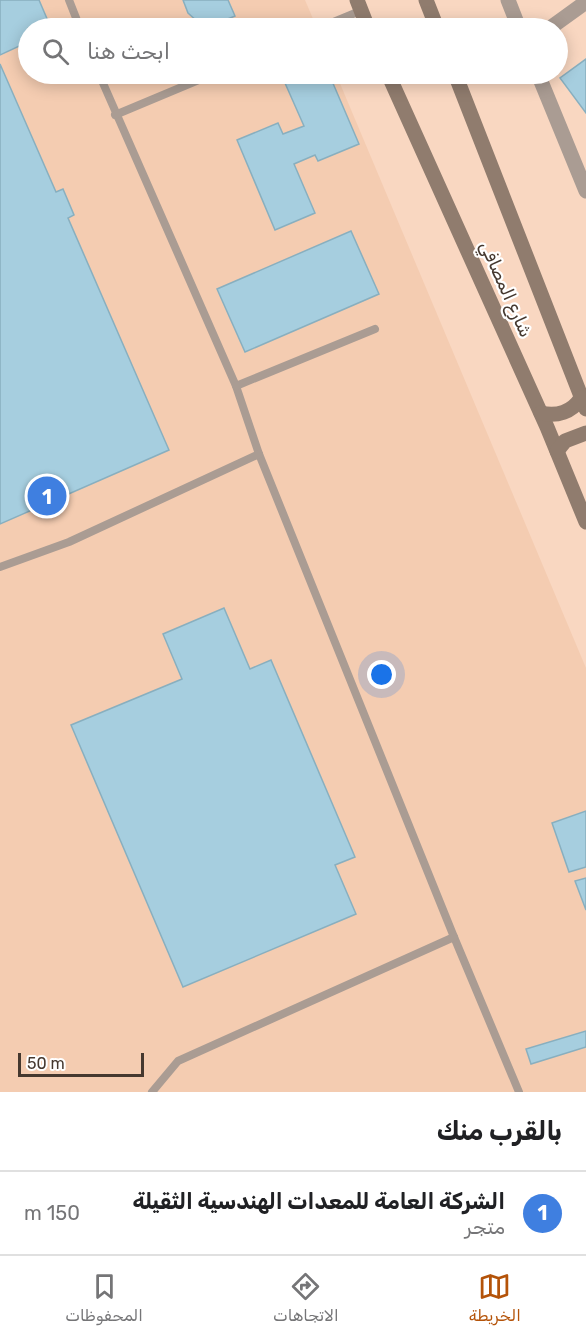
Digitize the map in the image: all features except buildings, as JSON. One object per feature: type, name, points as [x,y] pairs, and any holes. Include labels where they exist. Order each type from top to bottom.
[{"type":"main road","points":[[426,0],[433,18]]},
{"type":"main road","name":"شارع المصافي","points":[[393,84],[541,412],[586,522]]},
{"type":"main road","name":"شارع المصافي","points":[[459,84],[584,403]]},
{"type":"main road","points":[[541,412],[556,414],[584,403]]},
{"type":"main road","points":[[557,451],[565,441],[586,434]]},
{"type":"street","points":[[508,0],[515,18]]},
{"type":"street","points":[[564,18],[586,2]]},
{"type":"street","points":[[543,84],[580,157],[586,191]]},
{"type":"lane","points":[[69,0],[76,18]]},
{"type":"lane","points":[[337,18],[358,6]]},
{"type":"lane","points":[[103,84],[236,386],[259,454],[519,1092]]},
{"type":"lane","points":[[116,115],[189,84]]},
{"type":"lane","points":[[236,386],[375,329]]},
{"type":"lane","points":[[0,567],[69,542],[259,454]]},
{"type":"lane","points":[[152,1092],[178,1061],[454,937]]},
{"type":"shaded area","points":[[0,0],[305,0],[313,18],[18,18],[18,84],[340,84],[586,668],[586,1092],[0,1092]]},
{"type":"place","name":"الشركة العامة للمعدات الهندسية الثقيلة","points":[[47,496]]}]
